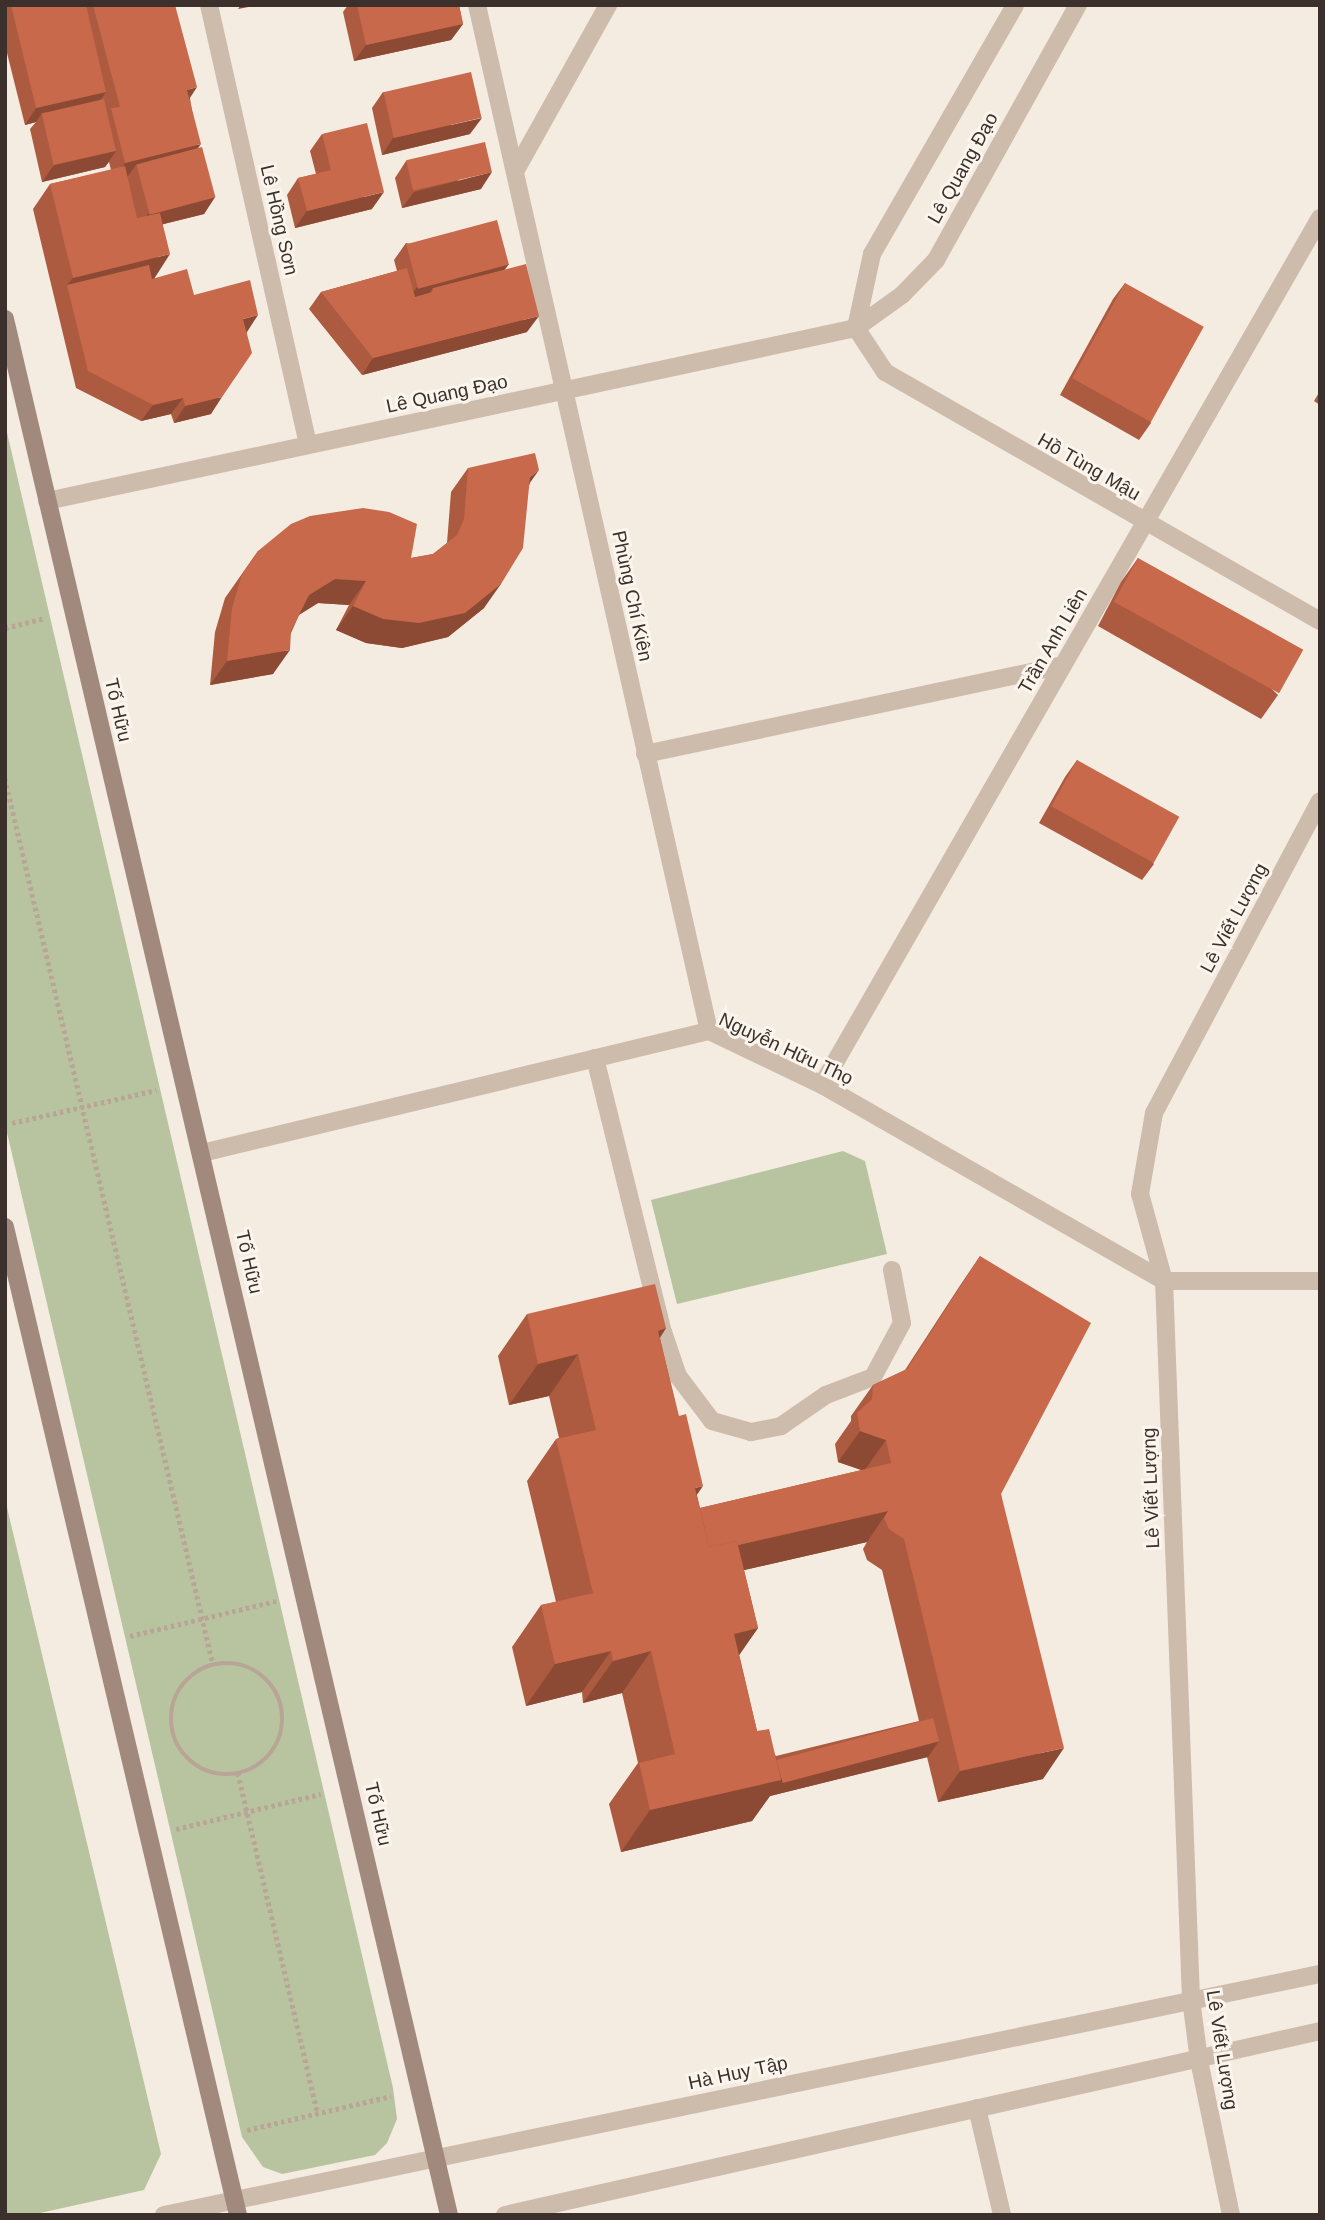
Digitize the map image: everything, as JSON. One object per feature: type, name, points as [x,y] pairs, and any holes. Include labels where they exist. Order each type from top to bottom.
[{"type":"main road","name":"Tố Hữu","points":[[5,319],[449,2215]]},
{"type":"main road","points":[[5,1227],[237,2207]]},
{"type":"street","name":"Lê Hồng Sơn","points":[[209,5],[308,444]]},
{"type":"street","name":"Phùng Chí Kiên","points":[[477,5],[517,168],[645,754],[709,1031]]},
{"type":"street","points":[[517,168],[608,5]]},
{"type":"street","name":"Lê Quang Đạo","points":[[856,328],[872,254],[1015,5]]},
{"type":"street","name":"Lê Quang Đạo","points":[[47,501],[856,328],[902,295],[936,260],[1078,5]]},
{"type":"street","name":"Trần Anh Liên","points":[[822,1086],[1320,218]]},
{"type":"street","name":"Hồ Tùng Mậu","points":[[856,328],[885,372],[1320,621]]},
{"type":"street","points":[[645,754],[1063,665]]},
{"type":"street","name":"Lê Viết Lượng","points":[[1231,2215],[1199,2060],[1191,1999],[1164,1280],[1140,1194],[1154,1113],[1320,801]]},
{"type":"street","name":"Nguyễn Hữu Thọ","points":[[202,1153],[709,1031],[822,1086],[1164,1280],[1320,1281]]},
{"type":"street","points":[[595,1058],[663,1332],[678,1376],[712,1421],[751,1432],[781,1426],[826,1395],[873,1377],[902,1322],[892,1270]]},
{"type":"street","name":"Hà Huy Tập","points":[[164,2215],[237,2207],[436,2158],[1320,1974]]},
{"type":"street","points":[[505,2215],[1320,2031]]},
{"type":"street","points":[[977,2108],[1002,2215]]},
{"type":"path","points":[[5,628],[45,618]]},
{"type":"path","points":[[5,778],[213,1664]]},
{"type":"path","points":[[12,1124],[156,1090]]},
{"type":"path","points":[[131,1636],[279,1601]]},
{"type":"path","points":[[213,1664],[239,1665],[263,1676],[281,1706],[282,1724],[269,1756],[238,1773],[221,1775],[190,1761],[173,1731],[171,1714],[184,1682],[213,1664]]},
{"type":"path","points":[[238,1773],[318,2113]]},
{"type":"path","points":[[176,1830],[323,1794]]},
{"type":"path","points":[[247,2130],[391,2096]]},
{"type":"green space","points":[[5,424],[393,2088],[397,2119],[387,2143],[375,2155],[282,2174],[263,2167],[242,2137],[5,1124]]},
{"type":"green space","points":[[843,1151],[865,1161],[887,1254],[677,1304],[651,1200]]},
{"type":"green space","points":[[5,1499],[161,2154],[144,2190],[31,2215],[5,2215]]},
{"type":"building","points":[[11,5],[86,5],[106,92],[36,108]]},
{"type":"building","points":[[93,5],[175,5],[197,87],[187,90],[201,144],[125,163],[111,108],[120,107]]},
{"type":"building","points":[[357,5],[459,5],[463,24],[366,45]]},
{"type":"building","points":[[471,72],[482,118],[394,138],[383,92]]},
{"type":"building","points":[[104,99],[116,151],[54,165],[42,113]]},
{"type":"building","points":[[367,123],[384,192],[307,211],[298,178],[331,170],[322,134]]},
{"type":"building","points":[[485,142],[492,172],[413,190],[406,160]]},
{"type":"building","points":[[202,147],[215,197],[150,215],[136,165]]},
{"type":"building","points":[[125,166],[137,218],[160,213],[170,254],[73,278],[50,184]]},
{"type":"building","points":[[497,220],[509,264],[418,289],[406,244]]},
{"type":"building","points":[[526,264],[539,316],[373,358],[321,292],[407,268],[415,297],[432,292],[433,288]]},
{"type":"building","points":[[149,265],[152,279],[187,269],[194,295],[250,280],[258,315],[243,319],[252,353],[222,397],[185,406],[183,398],[153,405],[88,371],[67,285]]},
{"type":"building","points":[[1125,283],[1204,327],[1151,422],[1072,378]]},
{"type":"building","points":[[535,453],[539,470],[530,477],[523,548],[501,584],[465,613],[419,623],[383,619],[353,606],[366,581],[335,579],[309,595],[291,631],[290,650],[227,661],[232,608],[242,574],[258,551],[291,524],[310,516],[363,508],[389,512],[417,524],[411,558],[433,554],[457,535],[464,519],[468,468]]},
{"type":"building","points":[[1138,558],[1303,650],[1279,693],[1114,602]]},
{"type":"building","points":[[1077,760],[1179,817],[1154,863],[1051,806]]},
{"type":"building","points":[[980,1256],[1091,1323],[1001,1494],[1064,1748],[960,1771],[904,1539],[889,1529],[884,1518],[888,1511],[738,1545],[737,1541],[709,1547],[700,1508],[891,1463],[886,1440],[860,1431],[857,1413],[872,1399],[873,1385],[907,1369]]},
{"type":"building","points":[[655,1284],[666,1328],[658,1331],[679,1416],[686,1414],[703,1486],[695,1488],[709,1547],[737,1541],[758,1628],[734,1634],[757,1731],[769,1729],[781,1780],[650,1810],[639,1763],[675,1754],[651,1651],[613,1661],[611,1651],[555,1664],[541,1605],[593,1593],[556,1439],[596,1430],[578,1354],[538,1364],[527,1314]]},
{"type":"building","points":[[933,1718],[939,1741],[783,1783],[777,1760]]}]
